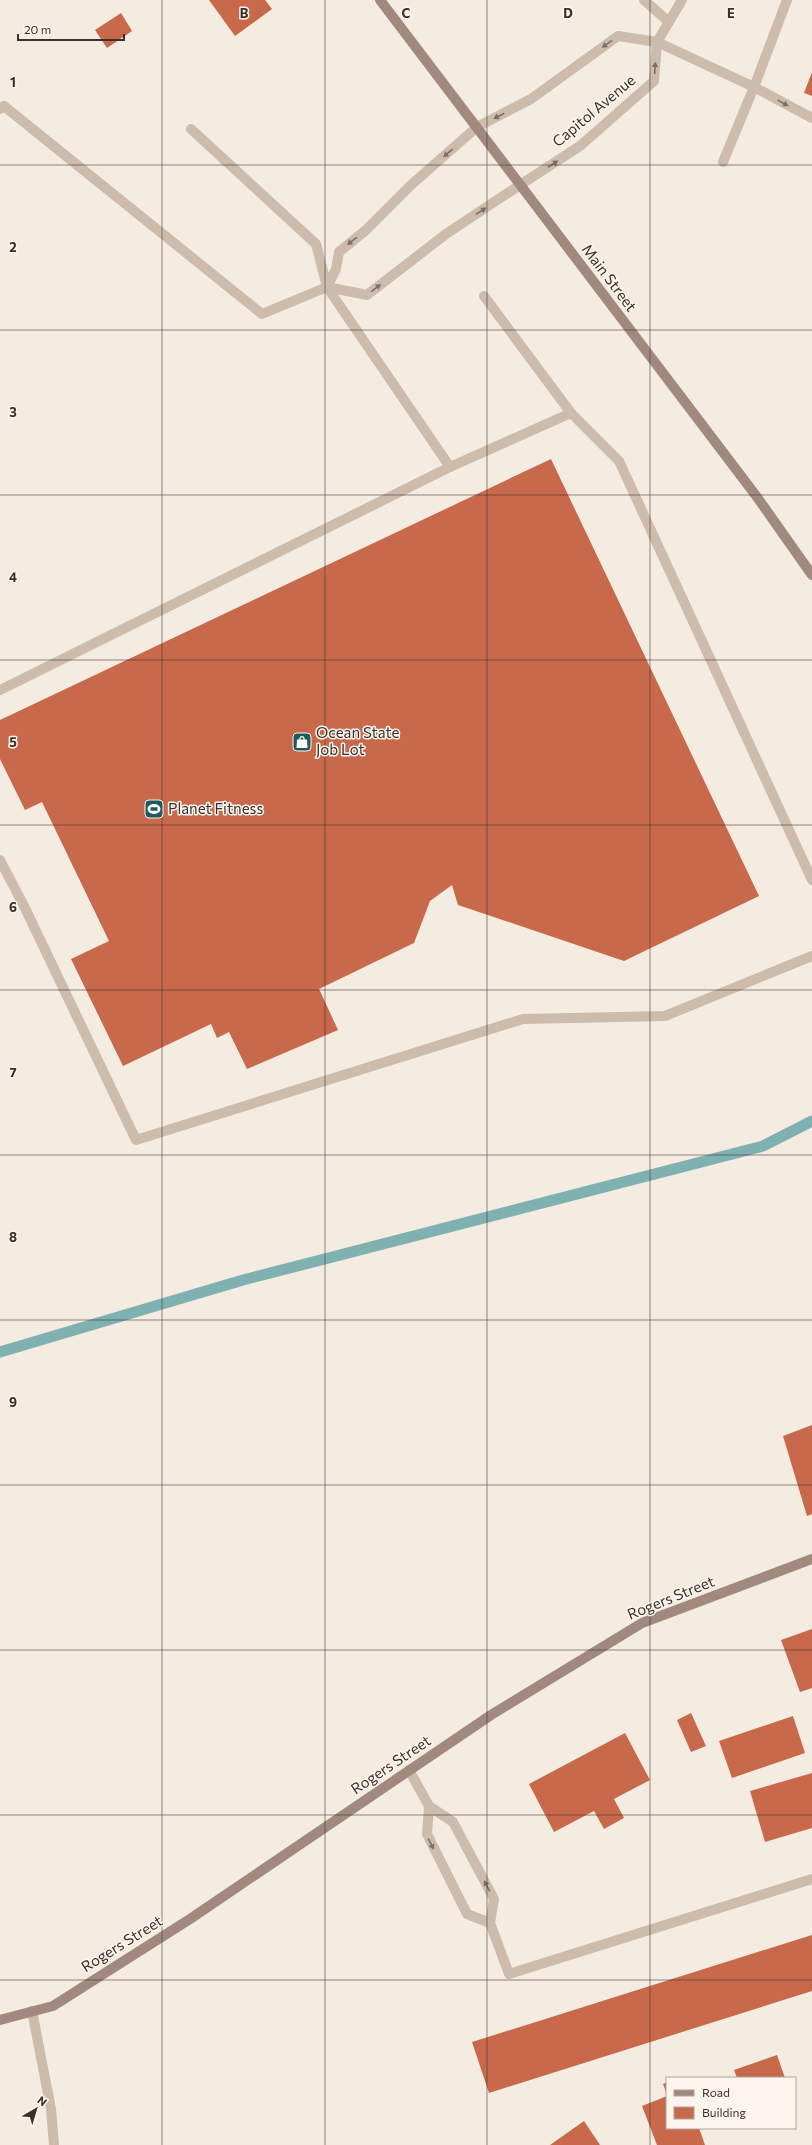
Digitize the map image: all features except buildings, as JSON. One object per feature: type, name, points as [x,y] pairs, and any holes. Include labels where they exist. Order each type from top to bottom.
[{"type":"street","name":"Main Street","points":[[380,0],[757,497],[812,575]]},
{"type":"street","points":[[644,0],[669,22]]},
{"type":"street","points":[[656,42],[682,0]]},
{"type":"street","points":[[723,162],[754,87],[787,0]]},
{"type":"street","points":[[0,109],[4,106],[262,314],[326,287],[336,269],[339,252],[366,230],[411,185],[477,127],[531,99],[618,36],[656,42],[754,87],[812,118]]},
{"type":"street","name":"Capitol Avenue","points":[[326,287],[367,295],[446,234],[580,146],[654,81],[656,42]]},
{"type":"street","points":[[191,129],[316,244],[326,287],[450,467]]},
{"type":"street","points":[[484,296],[571,413],[619,461],[812,880]]},
{"type":"street","points":[[0,690],[450,467],[571,413]]},
{"type":"street","points":[[0,860],[24,906],[136,1140],[523,1020],[665,1016],[812,956]]},
{"type":"street","name":"Rogers Street","points":[[0,2020],[53,2006],[190,1919],[491,1715],[642,1623],[812,1559]]},
{"type":"street","points":[[409,1770],[429,1806],[454,1822],[494,1899],[490,1923],[508,1974],[812,1879]]},
{"type":"street","points":[[429,1806],[426,1834],[467,1914],[490,1923]]},
{"type":"street","points":[[32,2011],[51,2109],[54,2145]]},
{"type":"waterway","points":[[0,1352],[243,1280],[763,1146],[812,1121]]},
{"type":"place","name":"Ocean State Job Lot","points":[[302,742]]},
{"type":"place","name":"Planet Fitness","points":[[154,809]]}]
